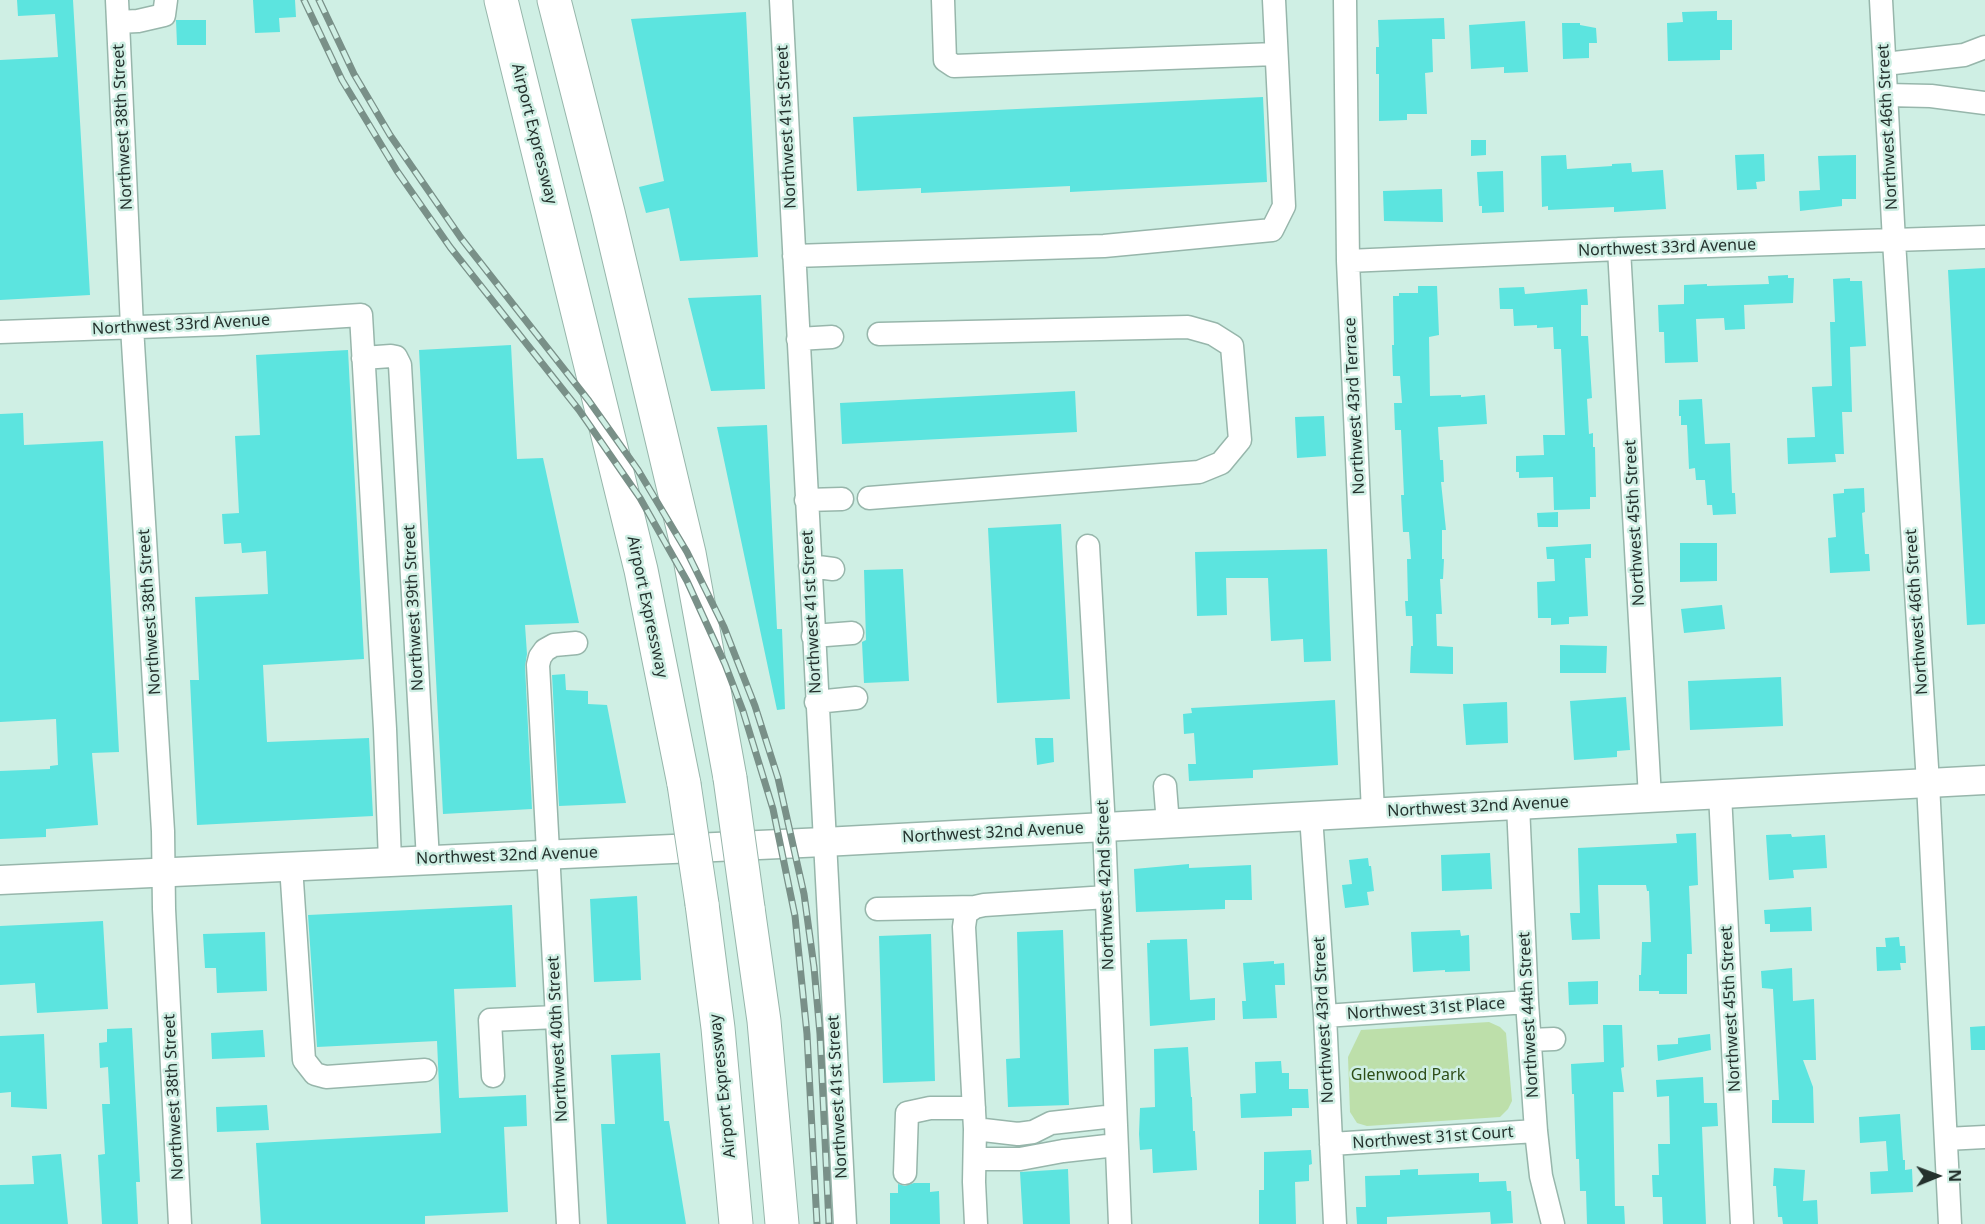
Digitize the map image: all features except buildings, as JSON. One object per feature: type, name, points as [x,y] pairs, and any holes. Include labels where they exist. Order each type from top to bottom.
[{"type":"highway","name":"Airport Expressway","points":[[501,0],[641,570],[684,784],[718,1028],[736,1224]]},
{"type":"highway","points":[[554,0],[611,223],[689,553],[730,778],[764,1021],[782,1224]]},
{"type":"main road","name":"Northwest 32nd Avenue","points":[[0,880],[824,842],[1985,780]]},
{"type":"street","points":[[117,11],[138,21],[164,15],[166,0]]},
{"type":"street","name":"Northwest 41st Street","points":[[781,0],[845,1224]]},
{"type":"street","points":[[943,0],[945,60],[954,66],[1276,54]]},
{"type":"street","points":[[794,256],[1104,246],[1272,230],[1284,206],[1274,0]]},
{"type":"street","name":"Northwest 43rd Terrace","points":[[1345,0],[1348,261],[1373,813]]},
{"type":"street","name":"Northwest 46th Street","points":[[1881,0],[1928,783],[1950,1224]]},
{"type":"street","name":"Northwest 38th Street","points":[[117,11],[132,327],[164,831],[180,1224]]},
{"type":"street","points":[[1885,64],[1964,54],[1985,46]]},
{"type":"street","points":[[1887,95],[1931,96],[1985,103]]},
{"type":"street","name":"Northwest 33rd Avenue","points":[[1348,261],[1985,237]]},
{"type":"street","name":"Northwest 45th Street","points":[[1619,249],[1650,798]]},
{"type":"street","name":"Northwest 33rd Avenue","points":[[0,332],[222,324],[361,315],[363,358]]},
{"type":"street","points":[[869,498],[1199,472],[1221,463],[1240,440],[1232,346],[1213,334],[1188,327],[879,334]]},
{"type":"street","points":[[798,339],[832,337]]},
{"type":"street","name":"Northwest 39th Street","points":[[363,358],[391,356],[396,357],[400,365],[428,860]]},
{"type":"street","points":[[363,358],[385,729],[390,861]]},
{"type":"street","points":[[806,500],[842,499]]},
{"type":"street","name":"Northwest 42nd Street","points":[[1088,546],[1104,827],[1120,1224]]},
{"type":"street","points":[[810,566],[833,569]]},
{"type":"street","points":[[813,636],[852,633]]},
{"type":"street","name":"Northwest 40th Street","points":[[568,1224],[556,1185],[556,1017],[538,665],[545,650],[554,645],[576,644]]},
{"type":"street","points":[[816,702],[856,698]]},
{"type":"street","points":[[1165,786],[1168,824]]},
{"type":"street","name":"Northwest 45th Street","points":[[1720,794],[1742,1224]]},
{"type":"street","name":"Northwest 44th Street","points":[[1518,805],[1527,1002],[1536,1131],[1541,1176],[1553,1224]]},
{"type":"street","name":"Northwest 43rd Street","points":[[1311,816],[1325,1016],[1335,1224]]},
{"type":"street","points":[[291,866],[304,1059],[315,1074],[326,1077],[425,1070]]},
{"type":"street","points":[[878,909],[975,907],[1107,897]]},
{"type":"street","points":[[975,907],[966,913],[964,927],[975,1119],[976,1224]]},
{"type":"street","name":"Northwest 31st Place","points":[[1325,1016],[1527,1002]]},
{"type":"street","points":[[493,1076],[490,1020],[556,1017]]},
{"type":"street","points":[[1530,1040],[1554,1039]]},
{"type":"street","points":[[905,1173],[907,1113],[930,1108],[975,1119],[1018,1134],[1037,1130],[1051,1123],[1115,1116]]},
{"type":"street","points":[[1037,1130],[1040,1155]]},
{"type":"street","name":"Northwest 31st Court","points":[[1331,1144],[1536,1131]]},
{"type":"street","points":[[1946,1139],[1985,1137]]},
{"type":"street","points":[[976,1159],[1020,1159],[1116,1145]]},
{"type":"green space","name":"Glenwood Park","points":[[1489,1022],[1506,1033],[1512,1101],[1500,1117],[1367,1126],[1357,1123],[1350,1112],[1348,1057],[1361,1030]]},
{"type":"railway","points":[[304,0],[342,80],[397,171],[450,247],[579,410],[640,498],[687,581],[725,664],[743,711],[773,809],[795,916],[807,1034],[817,1224]]},
{"type":"railway","points":[[319,0],[354,74],[390,135],[461,238],[589,401],[638,470],[687,552],[724,627],[755,706],[778,778],[804,894],[820,1034],[829,1224]]}]
